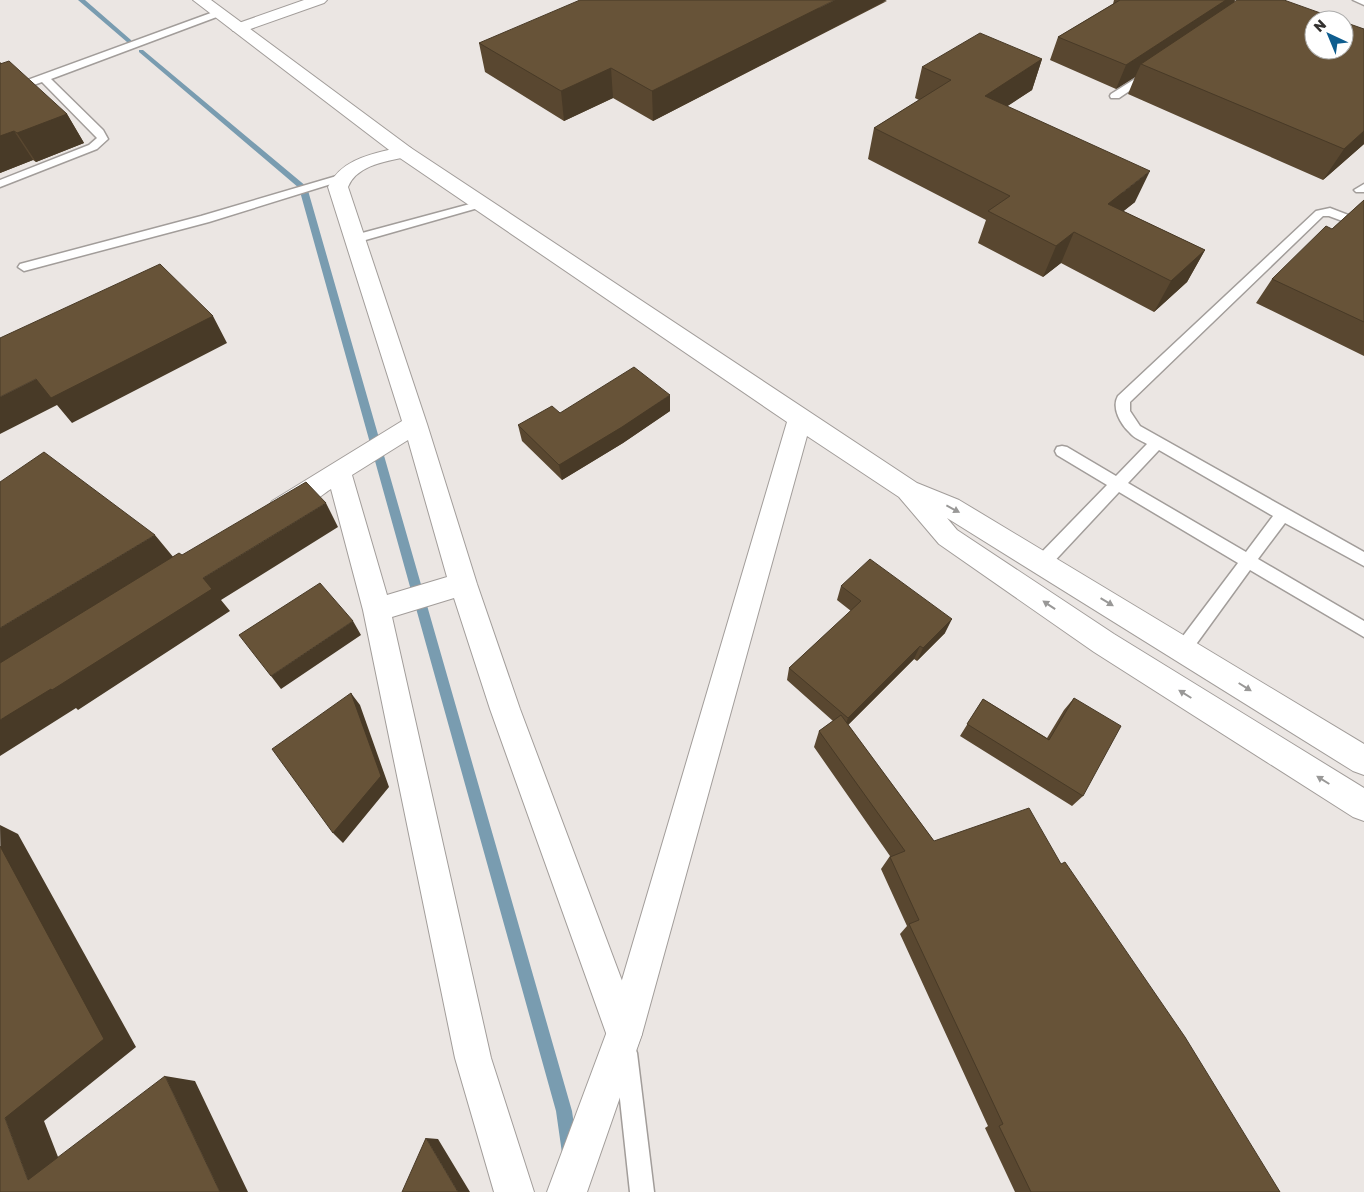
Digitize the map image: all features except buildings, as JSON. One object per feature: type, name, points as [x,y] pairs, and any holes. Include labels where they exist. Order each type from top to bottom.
[{"type":"street","points":[[201,0],[404,152],[800,420],[908,490],[950,507],[1364,761]]},
{"type":"street","points":[[239,28],[319,0]]},
{"type":"street","points":[[328,182],[364,164],[404,152]]},
{"type":"street","points":[[328,182],[338,187],[415,424],[452,588],[505,709],[624,1034]]},
{"type":"street","points":[[567,1192],[624,1034],[800,420]]},
{"type":"street","points":[[263,520],[415,424]]},
{"type":"street","points":[[352,464],[388,607],[474,1058],[514,1192]]},
{"type":"street","points":[[908,490],[948,537],[1104,643],[1364,806]]},
{"type":"street","points":[[388,607],[452,588]]},
{"type":"lane","points":[[1358,0],[1364,2]]},
{"type":"lane","points":[[0,94],[219,13]]},
{"type":"lane","points":[[1115,96],[1155,69]]},
{"type":"lane","points":[[0,184],[93,147],[103,139],[99,132],[44,78]]},
{"type":"lane","points":[[24,267],[205,219],[328,182]]},
{"type":"lane","points":[[355,239],[481,204]]},
{"type":"lane","points":[[1364,225],[1330,212],[1320,213],[1123,400],[1123,412],[1135,430],[1364,560]]},
{"type":"lane","points":[[1042,563],[1157,443]]},
{"type":"lane","points":[[1062,450],[1364,630]]},
{"type":"lane","points":[[1183,649],[1283,514]]},
{"type":"lane","points":[[624,1034],[642,1192]]},
{"type":"waterway","points":[[81,0],[129,41]]},
{"type":"waterway","points":[[141,51],[303,187],[564,1111],[570,1153]]}]
